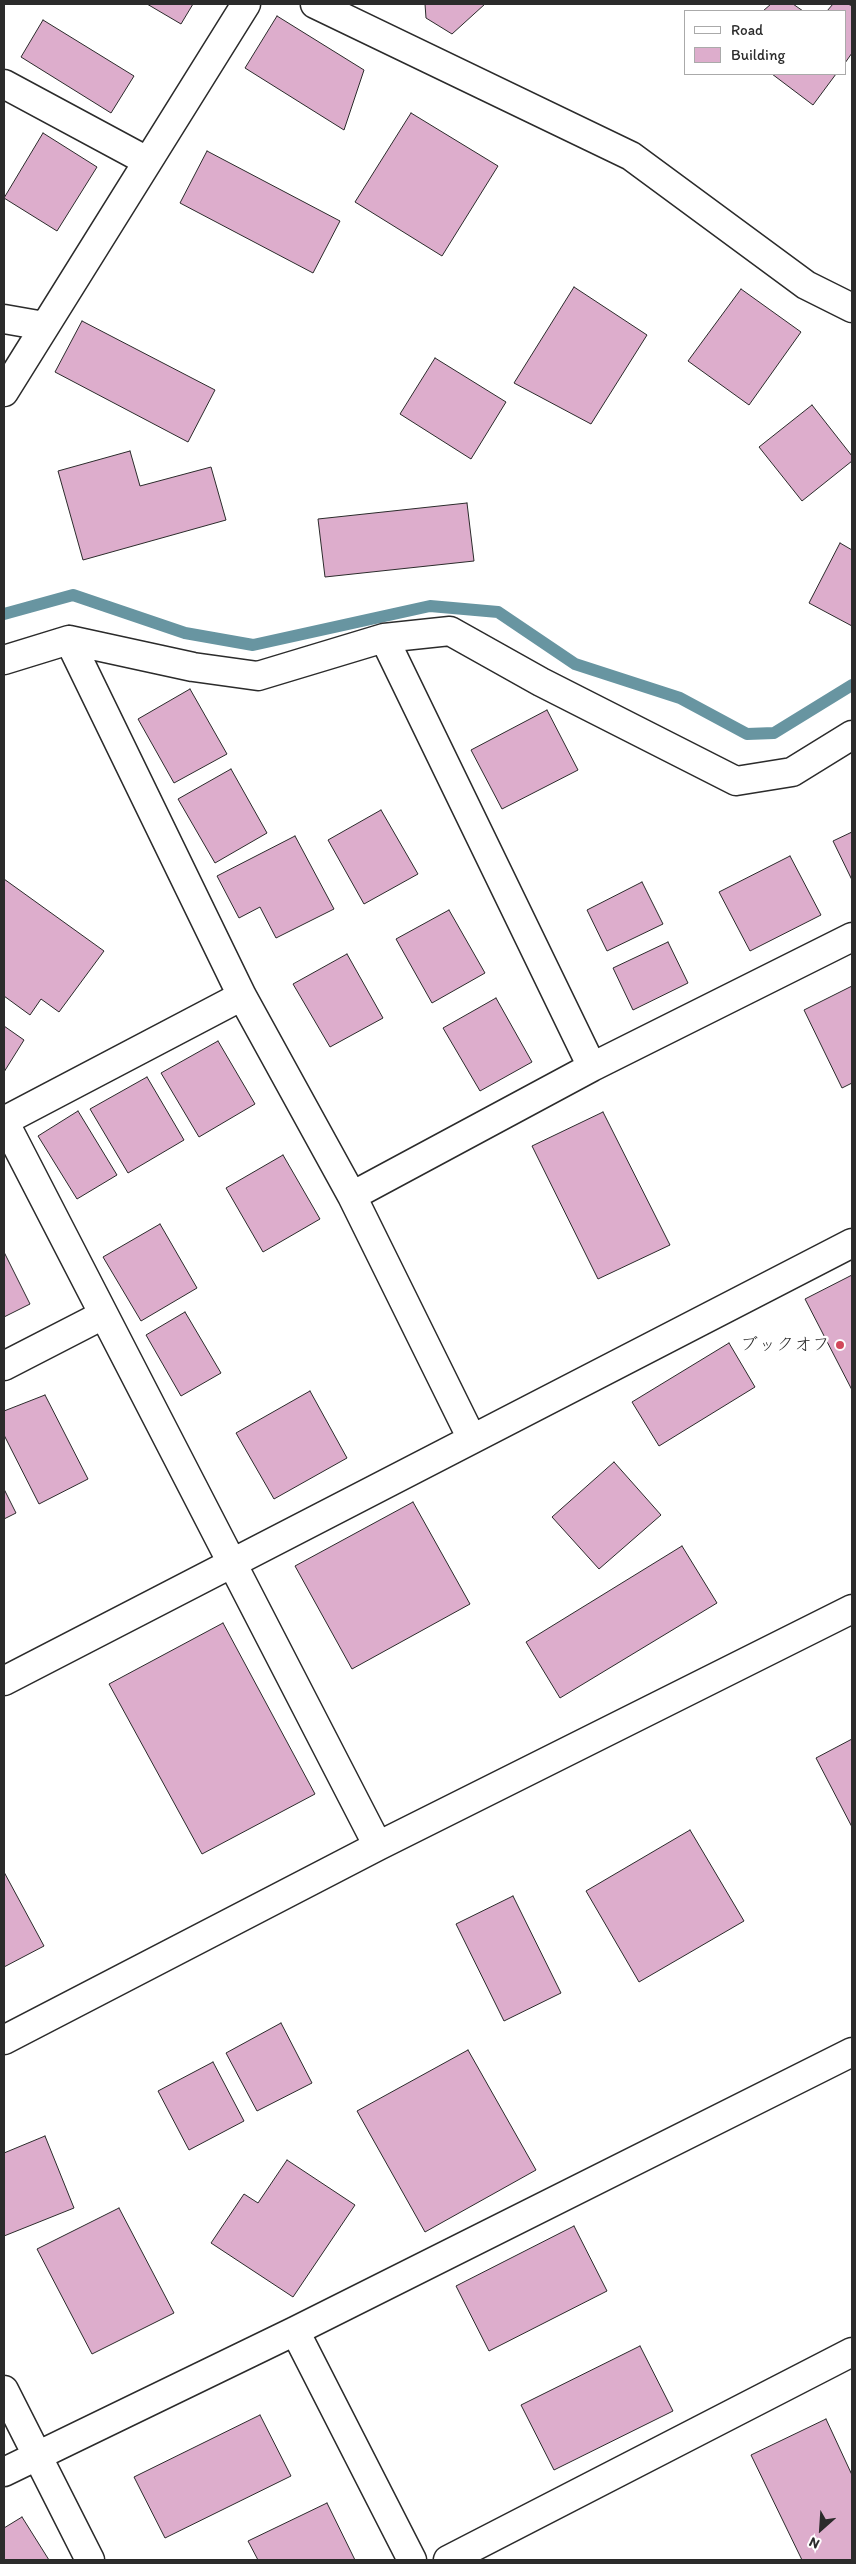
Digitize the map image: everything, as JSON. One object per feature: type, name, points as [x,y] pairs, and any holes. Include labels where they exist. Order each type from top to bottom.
[{"type":"street","points":[[4,392],[246,4]]},
{"type":"street","points":[[315,4],[632,156],[806,285],[852,308]]},
{"type":"street","points":[[4,84],[147,161]]},
{"type":"street","points":[[4,319],[44,326]]},
{"type":"street","points":[[4,660],[68,640],[194,667],[258,676],[384,638],[450,631],[541,682],[736,781],[792,772],[852,735]]},
{"type":"street","points":[[384,638],[592,1067]]},
{"type":"street","points":[[68,640],[242,996],[352,1196],[471,1437]]},
{"type":"street","points":[[352,1196],[592,1067],[852,937]]},
{"type":"street","points":[[242,996],[4,1121],[378,1846]]},
{"type":"street","points":[[4,1680],[232,1564],[471,1437],[852,1243]]},
{"type":"street","points":[[4,1366],[103,1315]]},
{"type":"street","points":[[4,2040],[378,1846],[852,1609]]},
{"type":"street","points":[[4,2472],[295,2331],[852,2052]]},
{"type":"street","points":[[295,2331],[412,2560]]},
{"type":"street","points":[[448,2560],[852,2352]]},
{"type":"street","points":[[4,2390],[90,2560]]},
{"type":"building","points":[[147,4],[193,4],[181,24]]},
{"type":"building","points":[[425,4],[485,4],[452,34],[426,18]]},
{"type":"building","points":[[771,4],[793,4],[802,10],[764,10]]},
{"type":"building","points":[[833,4],[848,4],[852,6],[852,53],[846,62],[846,10],[828,10]]},
{"type":"building","points":[[277,16],[364,70],[344,130],[245,68]]},
{"type":"building","points":[[43,20],[134,76],[111,113],[21,57]]},
{"type":"building","points":[[773,75],[835,75],[813,105]]},
{"type":"building","points":[[411,113],[498,166],[442,256],[355,202]]},
{"type":"building","points":[[43,133],[97,167],[57,231],[4,198]]},
{"type":"building","points":[[207,151],[340,221],[313,273],[180,203]]},
{"type":"building","points":[[574,287],[647,335],[591,424],[514,383]]},
{"type":"building","points":[[741,289],[801,332],[749,405],[688,361]]},
{"type":"building","points":[[82,321],[215,390],[188,442],[55,372]]},
{"type":"building","points":[[435,358],[506,402],[471,459],[400,414]]},
{"type":"building","points":[[812,405],[852,456],[852,461],[802,501],[759,447]]},
{"type":"building","points":[[130,451],[140,486],[211,467],[226,520],[83,560],[58,471]]},
{"type":"building","points":[[467,503],[474,561],[325,577],[318,519]]},
{"type":"building","points":[[840,543],[852,550],[852,626],[809,603]]},
{"type":"building","points":[[190,689],[227,754],[174,783],[138,719]]},
{"type":"building","points":[[547,710],[578,770],[502,809],[471,750]]},
{"type":"building","points":[[231,769],[267,833],[215,863],[178,799]]},
{"type":"building","points":[[381,810],[418,874],[364,904],[328,840]]},
{"type":"building","points":[[852,832],[852,880],[833,841]]},
{"type":"building","points":[[295,836],[334,909],[276,938],[260,907],[239,918],[217,876]]},
{"type":"building","points":[[790,856],[821,915],[750,951],[719,892]]},
{"type":"building","points":[[4,879],[104,951],[59,1012],[41,999],[30,1015],[4,996]]},
{"type":"building","points":[[642,882],[663,924],[607,951],[587,910]]},
{"type":"building","points":[[449,910],[485,973],[432,1003],[396,939]]},
{"type":"building","points":[[668,942],[688,983],[633,1010],[613,968]]},
{"type":"building","points":[[347,954],[383,1018],[330,1047],[293,984]]},
{"type":"building","points":[[852,986],[852,1083],[842,1088],[804,1010]]},
{"type":"building","points":[[496,998],[532,1062],[480,1091],[443,1028]]},
{"type":"building","points":[[4,1026],[24,1040],[4,1072]]},
{"type":"building","points":[[218,1041],[255,1104],[199,1137],[161,1073]]},
{"type":"building","points":[[147,1077],[184,1140],[128,1173],[90,1109]]},
{"type":"building","points":[[78,1111],[117,1175],[77,1199],[38,1136]]},
{"type":"building","points":[[603,1112],[670,1245],[598,1279],[532,1146]]},
{"type":"building","points":[[283,1155],[320,1219],[263,1252],[226,1188]]},
{"type":"building","points":[[160,1224],[197,1288],[141,1321],[103,1257]]},
{"type":"building","points":[[4,1252],[30,1304],[4,1317]]},
{"type":"building","name":"ブックオフ","points":[[852,1275],[852,1390],[805,1299]]},
{"type":"building","points":[[185,1312],[221,1373],[181,1396],[146,1335]]},
{"type":"building","points":[[729,1343],[755,1387],[659,1446],[632,1402]]},
{"type":"building","points":[[310,1391],[347,1458],[274,1499],[236,1433]]},
{"type":"building","points":[[45,1395],[88,1479],[39,1504],[4,1435],[4,1411]]},
{"type":"building","points":[[614,1462],[661,1515],[599,1569],[552,1517]]},
{"type":"building","points":[[4,1489],[16,1513],[4,1519]]},
{"type":"building","points":[[413,1502],[470,1604],[352,1669],[295,1566]]},
{"type":"building","points":[[682,1546],[717,1603],[560,1698],[526,1642]]},
{"type":"building","points":[[223,1623],[315,1794],[202,1854],[109,1684]]},
{"type":"building","points":[[852,1739],[852,1827],[816,1758]]},
{"type":"building","points":[[690,1830],[744,1921],[639,1982],[586,1891]]},
{"type":"building","points":[[4,1872],[44,1946],[4,1967]]},
{"type":"building","points":[[513,1896],[561,1993],[504,2021],[456,1924]]},
{"type":"building","points":[[281,2023],[312,2083],[257,2111],[226,2053]]},
{"type":"building","points":[[468,2050],[536,2170],[425,2232],[357,2111]]},
{"type":"building","points":[[213,2062],[244,2121],[189,2150],[158,2091]]},
{"type":"building","points":[[45,2136],[74,2208],[4,2236],[4,2153]]},
{"type":"building","points":[[287,2160],[355,2205],[293,2297],[211,2243],[244,2194],[258,2203]]},
{"type":"building","points":[[119,2208],[174,2313],[92,2354],[37,2249]]},
{"type":"building","points":[[574,2226],[607,2291],[489,2351],[456,2286]]},
{"type":"building","points":[[640,2346],[673,2411],[554,2470],[521,2405]]},
{"type":"building","points":[[260,2415],[291,2476],[165,2538],[134,2477]]},
{"type":"building","points":[[826,2419],[852,2475],[852,2560],[802,2560],[751,2455]]},
{"type":"building","points":[[327,2503],[355,2560],[258,2560],[248,2541]]},
{"type":"building","points":[[22,2517],[49,2560],[4,2560],[4,2528]]},
{"type":"waterway","points":[[4,614],[73,595],[185,633],[253,645],[430,606],[498,612],[575,664],[680,698],[747,734],[774,733],[852,685]]},
{"type":"place","name":"ブックオフ","points":[[840,1345]]}]
